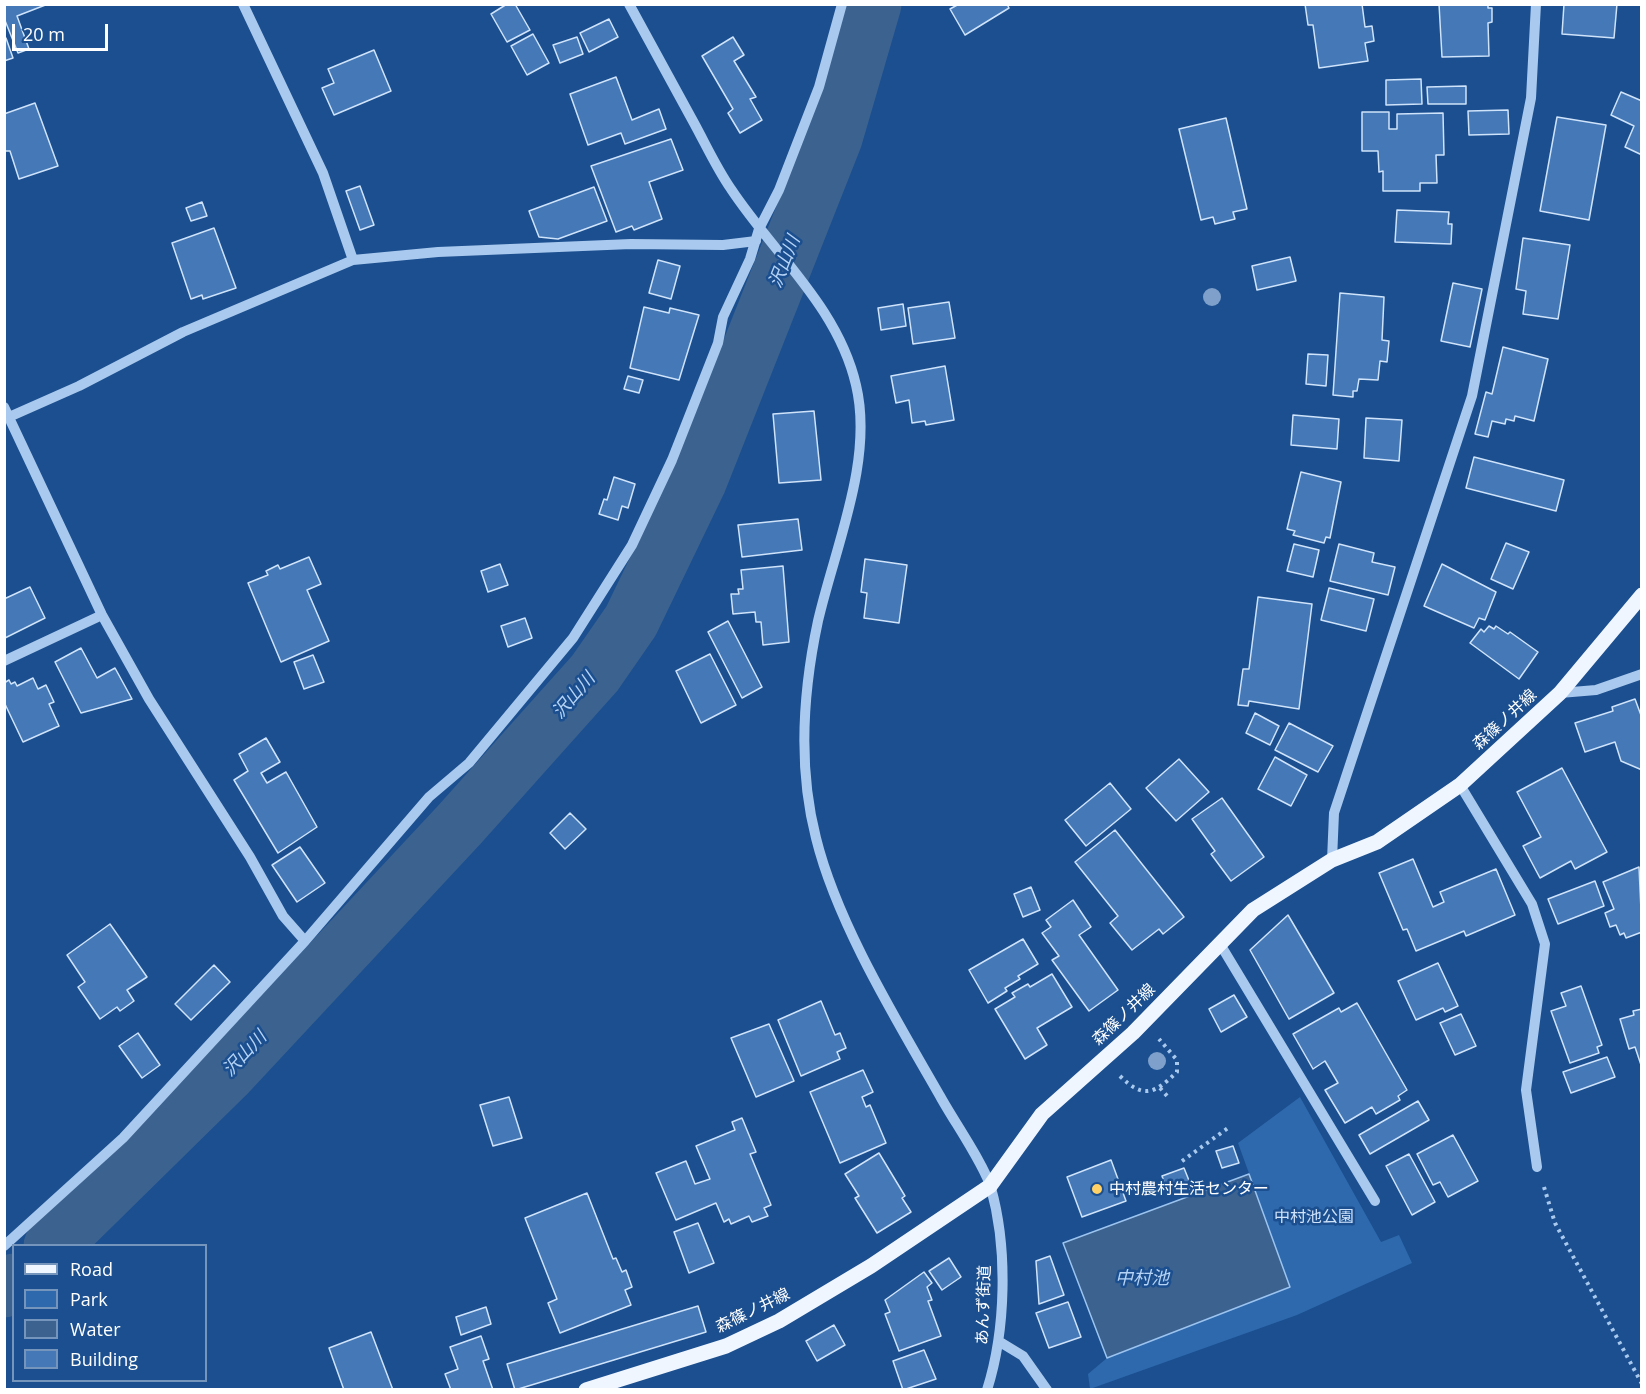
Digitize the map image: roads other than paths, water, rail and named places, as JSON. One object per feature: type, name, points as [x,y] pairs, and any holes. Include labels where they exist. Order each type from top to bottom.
[{"type":"main road","name":"森篠ノ井線","points":[[586,1389],[726,1346],[779,1321],[871,1266],[990,1186],[1042,1114],[1133,1033],[1253,910],[1332,860],[1377,842],[1460,785],[1560,693],[1641,595]]},
{"type":"street","points":[[243,4],[323,173],[353,260]]},
{"type":"street","name":"あんず街道","points":[[629,4],[729,186],[769,242],[830,317],[856,383],[861,423],[851,496],[818,622],[806,696],[804,763],[815,836],[833,893],[861,951],[990,1186],[1003,1269],[1000,1342],[987,1389]]},
{"type":"street","points":[[4,1246],[123,1138],[305,942],[429,797],[469,764],[573,638],[632,545],[672,460],[718,343],[723,317],[759,229],[778,190],[819,87],[842,4]]},
{"type":"street","points":[[1332,860],[1334,813],[1472,396],[1531,98],[1536,4]]},
{"type":"street","points":[[305,942],[283,916],[250,857],[149,699],[102,615],[7,412],[79,386],[183,332],[353,260],[438,252],[631,244],[723,245],[756,241]]},
{"type":"street","points":[[4,661],[102,615]]},
{"type":"street","points":[[1560,693],[1596,690],[1641,674]]},
{"type":"street","points":[[1460,785],[1532,904],[1545,944],[1526,1090],[1538,1167]]},
{"type":"street","points":[[1220,944],[1375,1201]]},
{"type":"street","points":[[1000,1342],[1023,1356],[1047,1389]]},
{"type":"water","name":"中村池","points":[[1249,1174],[1290,1287],[1107,1358],[1063,1243]]},
{"type":"waterway","name":"沢山川","points":[[54,1244],[226,1075],[460,824],[595,673],[631,621],[698,482],[834,138],[873,4]]},
{"type":"waterway","name":"沢山川","points":[[4,1289],[12,1283]]},
{"type":"place","name":"中村農村生活センター","points":[[1097,1189]]},
{"type":"park label","name":"中村池公園","points":[[1314,1217]]}]
